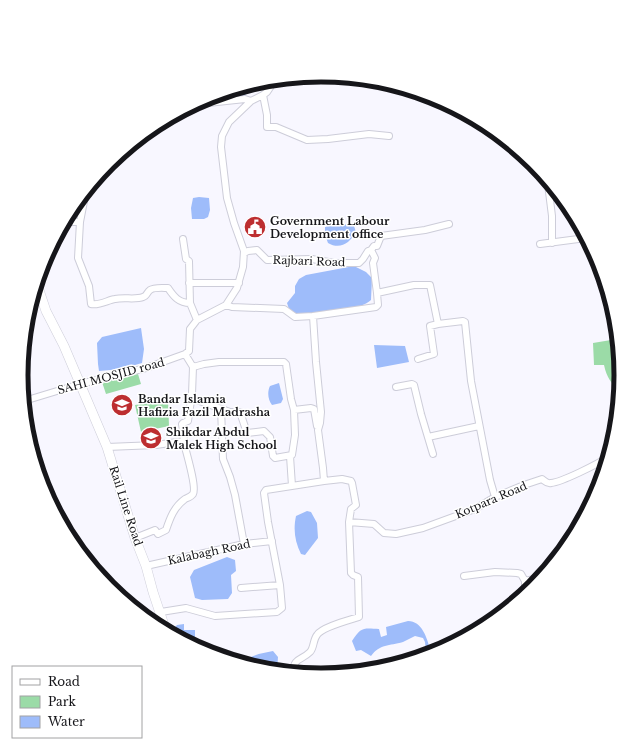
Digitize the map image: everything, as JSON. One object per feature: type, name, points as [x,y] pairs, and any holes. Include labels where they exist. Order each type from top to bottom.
[{"type":"street","points":[[135,538],[154,530],[158,534],[166,530],[167,523],[172,513],[194,491],[182,424],[188,421],[191,398],[193,367],[186,354],[189,351],[190,329],[197,320],[226,305],[237,288],[243,267],[244,253],[227,198],[221,147],[222,136],[229,122],[251,101],[263,95],[271,87]]},
{"type":"street","points":[[263,95],[267,115],[267,127],[276,127],[303,139],[328,139],[370,134],[389,136]]},
{"type":"street","points":[[214,102],[245,99],[251,101]]},
{"type":"street","points":[[549,192],[552,216],[552,243]]},
{"type":"street","points":[[84,204],[80,222],[78,258],[89,286],[91,304],[96,305],[127,297],[134,299],[143,297],[150,290],[160,288],[168,288],[173,296],[179,301],[190,303]]},
{"type":"street","points":[[71,222],[80,222]]},
{"type":"street","points":[[226,305],[232,307],[284,309],[295,317],[313,316],[376,307],[378,305],[373,263],[375,258],[371,250],[374,246],[377,246],[381,236],[425,230],[448,224]]},
{"type":"street","points":[[183,239],[186,259],[189,261],[190,303],[197,320]]},
{"type":"street","points":[[540,244],[581,239]]},
{"type":"street","name":"Rajbari Road","points":[[244,253],[257,250],[267,260],[312,259],[334,263],[359,263],[368,251],[371,250]]},
{"type":"street","points":[[190,283],[238,283]]},
{"type":"street","points":[[377,293],[414,285],[430,285],[438,324]]},
{"type":"street","name":"Rail Line Road","points":[[40,293],[46,311],[64,346],[106,447],[164,623]]},
{"type":"street","points":[[313,316],[321,412],[318,430]]},
{"type":"street","points":[[418,359],[434,354],[430,326],[463,321],[465,322],[471,382],[490,480],[495,497]]},
{"type":"street","name":"SAHI MOSJID road","points":[[30,399],[80,384],[146,368],[186,354]]},
{"type":"street","points":[[193,367],[220,362],[284,362],[286,364],[294,410],[295,435],[293,453],[290,456],[292,486]]},
{"type":"street","points":[[396,387],[412,384],[414,385],[433,454]]},
{"type":"street","points":[[191,398],[230,412],[240,412],[247,433],[265,432],[270,437],[274,457],[290,456]]},
{"type":"street","points":[[221,409],[223,459],[238,506],[244,544]]},
{"type":"street","points":[[294,410],[314,409],[324,482]]},
{"type":"street","points":[[428,437],[479,426]]},
{"type":"street","points":[[106,447],[156,445],[184,441]]},
{"type":"street","name":"Kotpara Road","points":[[349,522],[374,524],[384,533],[396,534],[423,528],[475,509],[495,497],[524,485],[542,480],[550,483],[572,475],[601,461]]},
{"type":"street","points":[[161,612],[186,608],[215,616],[277,612],[282,608],[280,585],[264,492],[266,490],[292,486],[347,480],[351,481],[356,504],[351,509],[349,522],[351,573],[358,577],[359,617],[321,630],[316,635],[311,650],[296,660],[293,666]]},
{"type":"street","name":"Kalabagh Road","points":[[146,566],[244,544],[272,541]]},
{"type":"street","points":[[464,576],[495,572],[517,573],[521,574],[525,581],[525,585]]},
{"type":"street","points":[[525,581],[530,580]]},
{"type":"street","points":[[241,588],[280,585]]},
{"type":"green space","points":[[611,340],[613,385],[608,377],[604,365],[594,365],[593,343]]},
{"type":"green space","points":[[138,374],[141,384],[106,394],[102,382]]},
{"type":"green space","points":[[168,400],[169,426],[141,432],[135,405]]},
{"type":"water","points":[[249,91],[235,99],[224,99]]},
{"type":"water","points":[[193,198],[209,198],[210,210],[208,217],[204,219],[192,219],[191,208]]},
{"type":"water","points":[[340,223],[354,226],[356,232],[348,242],[337,246],[332,245],[328,243],[325,235],[325,227]]},
{"type":"water","points":[[354,266],[366,272],[372,278],[371,300],[365,304],[346,310],[312,313],[294,313],[289,309],[287,303],[295,293],[295,286],[299,279],[306,275]]},
{"type":"water","points":[[141,328],[144,349],[142,363],[121,369],[99,371],[97,343],[102,337]]},
{"type":"water","points":[[374,345],[405,346],[409,362],[377,368]]},
{"type":"water","points":[[279,383],[283,399],[281,403],[272,405],[268,396],[268,391],[270,386]]},
{"type":"water","points":[[307,511],[311,512],[317,523],[318,538],[305,555],[301,554],[297,545],[295,526],[296,516]]},
{"type":"water","points":[[227,557],[235,560],[236,571],[231,575],[232,593],[228,599],[202,600],[195,598],[190,577],[194,570]]},
{"type":"water","points":[[408,621],[413,622],[423,631],[429,647],[426,648],[423,638],[415,636],[403,642],[381,647],[371,656],[361,650],[356,651],[352,641],[360,631],[363,629],[379,629],[381,637],[387,635],[386,627]]},
{"type":"water","points":[[184,624],[184,630],[195,630],[195,640],[174,629],[177,625]]},
{"type":"water","points":[[273,651],[278,657],[277,664],[248,659]]},
{"type":"place","name":"Government Labour Development office","points":[[255,227]]},
{"type":"place","name":"Bandar Islamia Hafizia Fazil Madrasha","points":[[122,405]]},
{"type":"place","name":"Shikdar Abdul Malek High School","points":[[151,438]]}]
